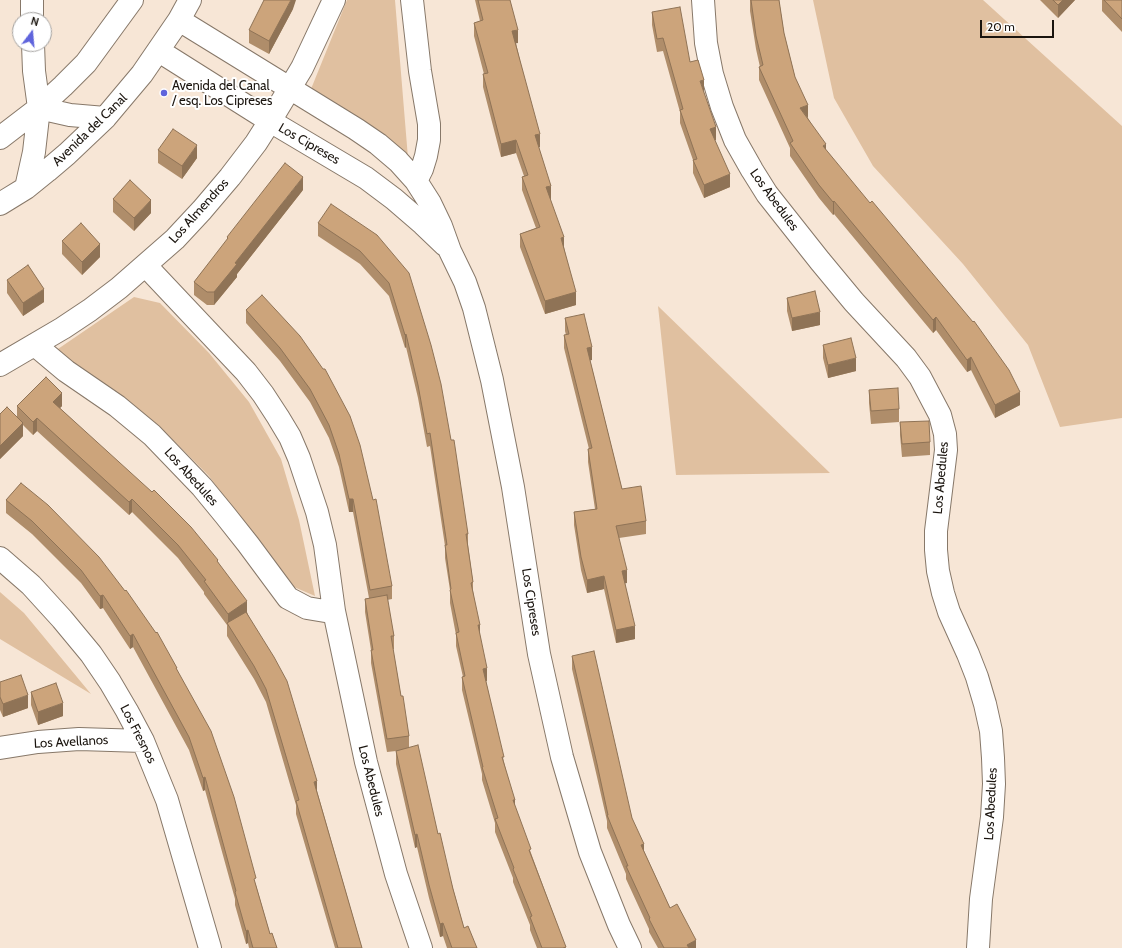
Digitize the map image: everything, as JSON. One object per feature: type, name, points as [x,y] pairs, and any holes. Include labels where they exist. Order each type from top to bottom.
[{"type":"street","points":[[32,0],[32,12]]},
{"type":"street","points":[[0,138],[39,108],[86,63],[132,0]]},
{"type":"street","name":"Avenida del Canal","points":[[0,204],[26,188],[67,154],[106,118],[125,97],[159,51],[190,0]]},
{"type":"street","name":"Los Almendros","points":[[0,365],[90,310],[146,266],[175,239],[202,210],[256,143],[270,121],[308,58],[334,0]]},
{"type":"street","points":[[412,0],[418,58],[429,124],[429,140],[426,156],[416,181]]},
{"type":"street","name":"Los Abedules","points":[[703,0],[706,43],[712,74],[724,114],[735,140],[752,170],[767,194],[820,261],[854,302],[906,358],[920,377],[940,415],[945,434],[946,450],[936,531],[938,572],[949,612],[968,654],[985,704],[991,731],[993,758],[994,784],[992,817],[981,899],[978,948]]},
{"type":"street","name":"Los Cipreses","points":[[179,20],[378,144],[398,161],[416,181],[442,226],[450,250],[465,282],[474,308],[492,380],[513,487],[539,654],[562,758],[590,852],[616,918],[630,948]]},
{"type":"street","name":"Los Cipreses","points":[[159,51],[270,121],[366,178],[394,199],[450,250]]},
{"type":"street","points":[[26,188],[34,152],[39,108],[34,71],[33,52]]},
{"type":"street","points":[[63,86],[65,106],[70,115]]},
{"type":"street","points":[[39,108],[70,115],[106,118]]},
{"type":"street","name":"Los Abedules","points":[[146,266],[246,372],[263,394],[290,437],[308,480],[325,545],[334,611],[380,818],[396,874],[421,948]]},
{"type":"street","name":"Los Abedules","points":[[35,345],[66,372],[118,406],[152,435],[192,476],[225,515],[288,598],[307,608],[334,611]]},
{"type":"street","name":"Los Fresnos","points":[[0,558],[47,601],[91,654],[110,682],[143,740],[167,800],[210,948]]},
{"type":"street","name":"Los Avellanos","points":[[0,748],[38,742],[79,739],[143,740]]},
{"type":"shaded area","points":[[347,0],[395,0],[408,158],[311,89]]},
{"type":"shaded area","points":[[813,0],[983,0],[1122,126],[1122,418],[1060,427],[1028,345],[963,264],[873,166],[834,98]]},
{"type":"shaded area","points":[[134,297],[160,303],[209,353],[249,402],[281,459],[299,520],[315,596],[294,587],[252,536],[209,476],[161,428],[55,351]]},
{"type":"shaded area","points":[[658,306],[830,473],[676,475]]},
{"type":"shaded area","points":[[0,592],[24,613],[91,694],[0,639]]},
{"type":"building","points":[[264,0],[291,0],[269,41],[249,30]]},
{"type":"building","points":[[478,0],[510,0],[518,30],[512,31],[540,134],[535,135],[551,186],[546,187],[564,237],[561,238],[576,292],[545,301],[520,234],[540,227],[522,177],[528,175],[516,140],[501,144],[483,74],[488,73],[474,23],[483,20]]},
{"type":"building","points":[[751,0],[779,0],[784,33],[795,77],[808,105],[800,108],[826,144],[823,146],[870,203],[872,201],[973,322],[974,321],[1009,370],[1020,392],[995,405],[971,357],[967,360],[936,317],[933,320],[834,201],[833,202],[819,185],[790,143],[793,141],[759,67],[763,65],[756,36]]},
{"type":"building","points":[[1053,0],[1063,0],[1058,5]]},
{"type":"building","points":[[1104,0],[1122,0],[1122,19]]},
{"type":"building","points":[[680,7],[690,62],[698,60],[704,80],[700,81],[716,127],[710,129],[730,174],[704,185],[693,160],[697,159],[680,110],[683,109],[663,38],[657,39],[652,12]]},
{"type":"building","points":[[173,129],[197,145],[182,166],[158,150]]},
{"type":"building","points":[[285,163],[303,177],[214,292],[207,292],[194,282]]},
{"type":"building","points":[[130,180],[151,200],[134,218],[113,199]]},
{"type":"building","points":[[331,204],[377,235],[409,273],[441,384],[451,440],[454,440],[468,534],[466,534],[473,582],[471,583],[487,668],[483,669],[504,757],[502,757],[515,800],[513,800],[531,849],[529,850],[566,947],[563,948],[542,948],[530,917],[532,916],[495,819],[498,818],[482,767],[462,677],[465,676],[456,633],[459,632],[450,590],[445,545],[447,545],[430,433],[427,434],[418,385],[406,334],[405,335],[389,283],[360,251],[318,223]]},
{"type":"building","points":[[81,223],[100,244],[82,262],[62,241]]},
{"type":"building","points":[[28,265],[44,289],[23,303],[7,280]]},
{"type":"building","points":[[815,291],[820,312],[792,318],[787,298]]},
{"type":"building","points":[[262,295],[300,336],[323,369],[325,369],[350,416],[360,445],[373,500],[376,499],[392,586],[370,590],[353,499],[349,499],[339,454],[329,425],[310,389],[280,348],[246,310]]},
{"type":"building","points":[[584,314],[592,347],[587,348],[622,489],[641,486],[646,521],[616,526],[627,570],[622,571],[635,626],[616,630],[604,576],[587,580],[581,557],[574,512],[597,509],[588,449],[592,448],[564,335],[569,334],[565,318]]},
{"type":"building","points":[[851,338],[856,358],[828,365],[823,345]]},
{"type":"building","points":[[46,377],[62,393],[53,402],[152,492],[154,490],[191,527],[218,560],[217,561],[247,601],[228,614],[204,581],[206,580],[178,545],[132,499],[129,502],[37,418],[33,422],[17,406]]},
{"type":"building","points":[[898,388],[899,409],[871,411],[869,390]]},
{"type":"building","points":[[7,407],[23,423],[0,446],[0,414]]},
{"type":"building","points":[[929,421],[930,442],[902,444],[900,422]]},
{"type":"building","points":[[21,483],[48,505],[99,557],[125,591],[126,590],[156,633],[157,632],[177,668],[211,731],[234,797],[256,878],[254,879],[270,934],[272,933],[277,948],[253,948],[248,930],[246,931],[235,892],[236,891],[205,777],[203,778],[189,737],[133,634],[130,636],[103,595],[100,596],[81,570],[32,521],[6,500]]},
{"type":"building","points":[[387,595],[394,636],[391,636],[409,736],[387,739],[371,650],[373,650],[365,599]]},
{"type":"building","points":[[246,612],[287,681],[317,781],[314,782],[362,948],[338,948],[296,801],[299,800],[266,689],[254,666],[227,623]]},
{"type":"building","points":[[594,651],[632,818],[644,844],[641,845],[670,908],[677,904],[696,940],[687,945],[689,948],[664,948],[649,919],[650,918],[626,866],[628,866],[607,815],[572,656]]},
{"type":"building","points":[[21,675],[28,695],[3,704],[0,697],[0,682]]},
{"type":"building","points":[[56,683],[63,703],[38,712],[31,692]]},
{"type":"building","points":[[418,745],[438,834],[440,833],[464,928],[468,926],[477,948],[452,948],[443,923],[440,924],[417,834],[415,835],[396,751]]},
{"type":"place","name":"Avenida del Canal / esq. Los Cipreses","points":[[164,93]]}]
